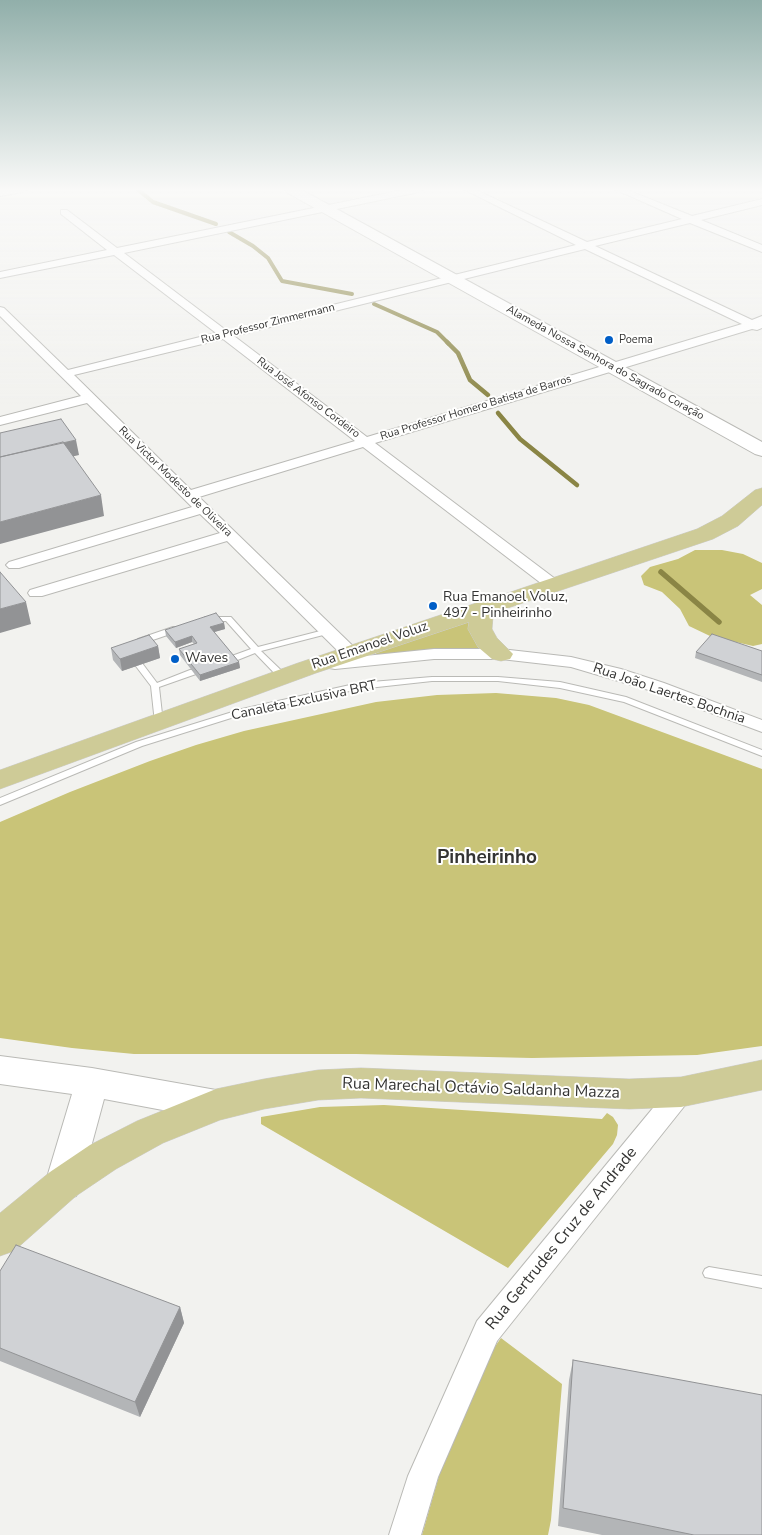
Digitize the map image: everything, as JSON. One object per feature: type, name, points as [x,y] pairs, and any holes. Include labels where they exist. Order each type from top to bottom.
[{"type":"main road","name":"Rua Emanoel Voluz","points":[[0,780],[490,604],[704,534],[730,521],[762,494]]},
{"type":"main road","points":[[490,604],[481,616],[480,629],[487,642],[501,654]]},
{"type":"main road","name":"Rua Marechal Octávio Saldanha Mazza","points":[[0,1238],[63,1184],[103,1157],[150,1132],[216,1106],[264,1094],[309,1086],[360,1083],[629,1094],[681,1092],[762,1074]]},
{"type":"street","points":[[0,275],[69,261]]},
{"type":"street","name":"Rua José Afonso Cordeiro","points":[[129,261],[552,584]]},
{"type":"street","name":"Alameda Nossa Senhora do Sagrado Coração","points":[[421,261],[762,450]]},
{"type":"street","name":"Rua Professor Zimmermann","points":[[65,374],[525,261]]},
{"type":"street","points":[[618,261],[759,324]]},
{"type":"street","name":"Rua Victor Modesto de Oliveira","points":[[0,310],[350,653]]},
{"type":"street","name":"Rua Professor Homero Batista de Barros","points":[[189,495],[759,324]]},
{"type":"street","points":[[0,421],[90,398]]},
{"type":"street","points":[[14,565],[203,508]]},
{"type":"street","points":[[36,593],[230,535]]},
{"type":"street","name":"Rua João Laertes Bochnia","points":[[295,673],[434,654],[501,654],[572,662],[615,673],[762,726]]},
{"type":"street","points":[[0,1070],[92,1082],[216,1106]]},
{"type":"street","points":[[63,1184],[92,1082]]},
{"type":"street","name":"Rua Gertrudes Cruz de Andrade","points":[[405,1535],[423,1476],[487,1331],[681,1092]]},
{"type":"lane","points":[[201,621],[210,618],[228,619],[256,650],[295,673]]},
{"type":"lane","points":[[135,643],[182,628]]},
{"type":"lane","points":[[232,659],[256,650],[328,631]]},
{"type":"lane","points":[[139,665],[155,686],[159,723]]},
{"type":"lane","points":[[155,686],[193,672]]},
{"type":"lane","name":"Canaleta Exclusiva BRT","points":[[0,802],[138,744],[245,711],[359,686],[432,679],[498,680],[560,685],[617,698],[762,753]]},
{"type":"lane","points":[[709,1273],[762,1282]]},
{"type":"shaded area","points":[[695,550],[722,550],[743,554],[762,563],[762,589],[750,595],[762,605],[762,644],[753,646],[710,636],[689,626],[680,609],[662,592],[644,585],[641,576],[650,567],[678,559]]},
{"type":"shaded area","points":[[478,612],[486,649],[377,655],[373,649]]},
{"type":"shaded area","points":[[496,693],[556,698],[589,705],[762,769],[762,1046],[697,1055],[532,1058],[356,1054],[134,1054],[0,1038],[0,822],[150,761],[244,731],[376,702],[437,695]]},
{"type":"shaded area","points":[[384,1105],[602,1119],[607,1113],[613,1117],[618,1125],[617,1135],[613,1144],[508,1268],[261,1124],[261,1117],[320,1107]]},
{"type":"shaded area","points":[[501,1338],[562,1384],[551,1520],[548,1535],[422,1535],[451,1434],[472,1379]]},
{"type":"building","points":[[61,419],[76,440],[0,457],[0,433]]},
{"type":"building","points":[[63,442],[101,495],[0,522],[0,457]]},
{"type":"building","points":[[0,572],[26,602],[0,609]]},
{"type":"building","points":[[216,613],[224,623],[210,627],[239,662],[200,675],[179,649],[197,643],[192,636],[175,642],[165,630]]},
{"type":"building","points":[[712,634],[762,651],[762,675],[696,652]]},
{"type":"building","points":[[149,635],[158,646],[120,659],[111,648]]},
{"type":"building","points":[[16,1245],[180,1307],[135,1402],[0,1348],[0,1271]]},
{"type":"building","points":[[573,1360],[762,1395],[762,1535],[694,1535],[563,1508]]},
{"type":"waterway","points":[[270,261],[282,281],[352,294]]},
{"type":"waterway","points":[[374,304],[437,332],[458,353],[470,380],[488,395]]},
{"type":"waterway","points":[[498,413],[520,439],[577,485]]},
{"type":"waterway","points":[[661,572],[719,622]]},
{"type":"place","name":"Poema","points":[[609,340]]},
{"type":"place","name":"Rua Emanoel Voluz, 497 - Pinheirinho","points":[[433,606]]},
{"type":"place","name":"Waves","points":[[175,659]]},
{"type":"district","name":"Pinheirinho","points":[[487,858]]}]
